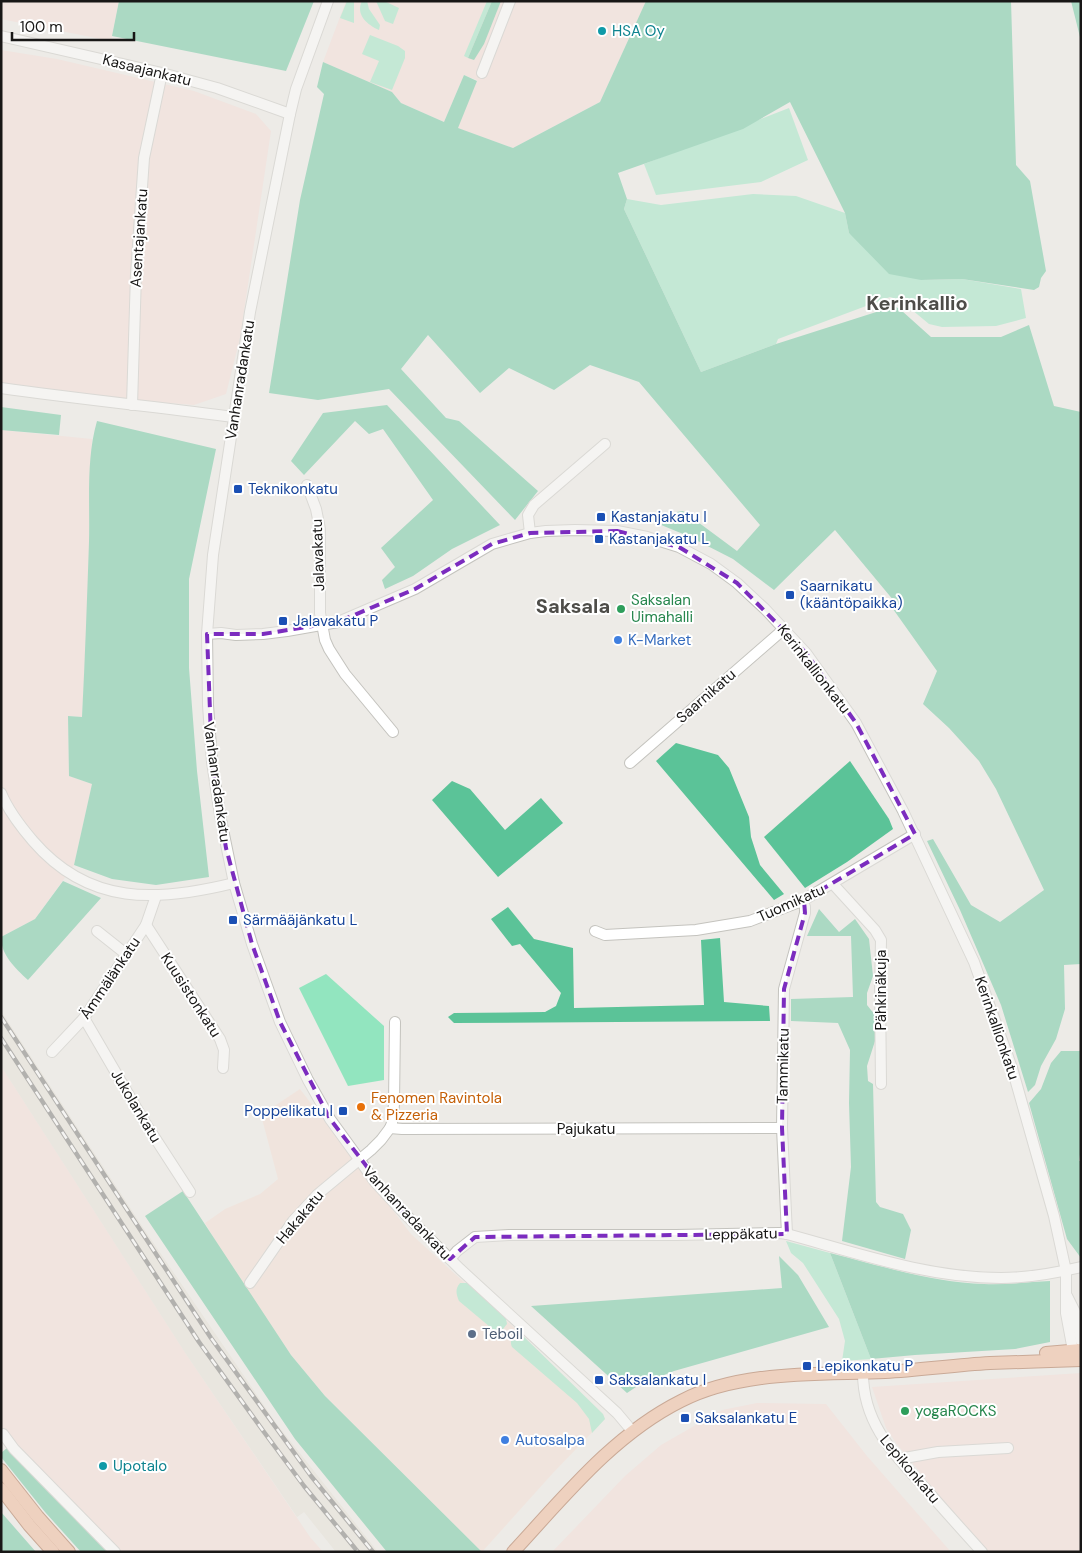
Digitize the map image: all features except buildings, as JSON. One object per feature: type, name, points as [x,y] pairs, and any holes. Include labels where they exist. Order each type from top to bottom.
[{"type":"main road","points":[[513,1552],[605,1455],[633,1432],[681,1400],[715,1387],[739,1381],[777,1377],[921,1370],[990,1363],[1023,1356],[1079,1353]]},
{"type":"main road","points":[[1,1470],[38,1517],[69,1552]]},
{"type":"main road","points":[[1,1489],[53,1552]]},
{"type":"street","name":"Vanhanradankatu","points":[[328,1],[296,89],[290,114],[250,312],[213,555],[207,634],[208,705],[212,762],[221,823],[234,883],[252,944],[280,1022],[308,1080],[326,1111],[375,1182],[399,1208],[450,1259],[618,1412],[633,1432]]},
{"type":"street","points":[[482,73],[510,1]]},
{"type":"street","name":"Kasaajankatu","points":[[1,36],[162,73],[217,88],[290,114]]},
{"type":"street","name":"Asentajankatu","points":[[132,405],[136,274],[144,158],[162,73]]},
{"type":"street","points":[[1,388],[234,417]]},
{"type":"street","points":[[530,533],[528,515],[534,505],[605,444]]},
{"type":"street","name":"Jalavakatu","points":[[307,486],[316,509],[320,529],[320,613],[329,649],[345,674],[393,732]]},
{"type":"street","name":"Kerinkallionkatu","points":[[207,634],[263,634],[338,622],[414,589],[492,544],[530,533],[568,530],[617,531],[679,547],[711,564],[737,583],[766,609],[806,653],[856,723],[914,834],[974,962],[1012,1068],[1054,1216],[1066,1271],[1066,1313],[1079,1353]]},
{"type":"street","name":"Saarnikatu","points":[[630,763],[784,629]]},
{"type":"street","points":[[1,793],[20,826],[46,856],[74,876],[96,888],[156,896],[185,893],[234,883]]},
{"type":"street","name":"Tuomikatu","points":[[594,931],[605,935],[696,930],[750,921],[802,901],[914,834]]},
{"type":"street","name":"Pähkinäkuja","points":[[833,884],[875,930],[881,940],[881,1084]]},
{"type":"street","name":"Ämmälänkatu","points":[[52,1052],[84,1018],[146,925],[156,896]]},
{"type":"street","name":"Tammikatu","points":[[787,1234],[782,1128],[784,989],[805,913],[802,901]]},
{"type":"street","name":"Kuusistonkatu","points":[[146,925],[220,1039],[224,1050],[223,1068]]},
{"type":"street","points":[[97,930],[126,954]]},
{"type":"street","name":"Jukolankatu","points":[[84,1018],[144,1120],[190,1192]]},
{"type":"street","points":[[390,1128],[394,1104],[395,1022]]},
{"type":"street","name":"Hakakatu","points":[[250,1283],[294,1221],[318,1194],[382,1140],[390,1128]]},
{"type":"street","name":"Pajukatu","points":[[390,1128],[782,1128]]},
{"type":"street","name":"Leppäkatu","points":[[450,1259],[475,1237],[509,1235],[787,1234],[888,1262],[966,1276],[1003,1278],[1066,1271],[1081,1266]]},
{"type":"street","name":"Lepikonkatu","points":[[863,1373],[863,1386],[870,1415],[878,1432],[898,1459],[982,1552]]},
{"type":"street","points":[[3,1434],[14,1449],[116,1552]]},
{"type":"street","points":[[898,1459],[938,1452],[1008,1448]]},
{"type":"highlighted area","points":[[617,531],[647,537],[679,547],[737,583],[806,653],[856,723],[915,834],[804,900],[805,913],[784,989],[782,1128],[787,1234],[475,1237],[450,1259],[399,1208],[330,1119],[280,1022],[252,944],[226,848],[212,762],[207,634],[263,634],[338,622],[415,589],[492,544],[530,533]]},
{"type":"shaded area","points":[[1,1],[119,1],[111,41],[1,19]]},
{"type":"shaded area","points":[[346,1],[646,1],[600,102],[513,148],[457,128],[477,80],[464,75],[444,122],[401,103],[392,92],[323,62]]},
{"type":"shaded area","points":[[1,50],[57,59],[194,91],[256,114],[271,131],[240,338],[226,394],[194,405],[98,397],[1,383]]},
{"type":"shaded area","points":[[1,430],[92,439],[87,626],[82,717],[68,716],[69,776],[92,784],[74,865],[35,919],[1,937]]},
{"type":"shaded area","points":[[1,1011],[144,1229],[276,1423],[378,1552],[336,1552],[304,1512],[297,1517],[186,1354],[1,1066]]},
{"type":"shaded area","points":[[1,1066],[186,1354],[310,1537],[323,1552],[110,1552],[53,1496],[7,1448],[1,1439]]},
{"type":"shaded area","points":[[300,1089],[411,1234],[520,1333],[603,1414],[605,1419],[553,1473],[482,1552],[325,1396],[291,1355],[226,1259],[205,1223],[225,1209],[260,1194],[278,1179],[261,1115]]},
{"type":"shaded area","points":[[1081,1373],[1081,1552],[985,1552],[896,1443],[886,1428],[872,1387]]},
{"type":"shaded area","points":[[757,1403],[826,1404],[867,1456],[951,1552],[552,1552],[625,1476],[661,1445],[722,1410]]},
{"type":"green space","points":[[119,1],[314,1],[286,71],[112,36]]},
{"type":"green space","points":[[347,1],[354,1],[354,23],[340,18]]},
{"type":"green space","points":[[362,1],[367,1],[369,9],[380,25],[379,30],[367,22],[361,15],[360,6]]},
{"type":"green space","points":[[376,1],[384,1],[399,8],[393,24],[385,21]]},
{"type":"green space","points":[[487,1],[492,1],[468,58],[464,56]]},
{"type":"green space","points":[[492,1],[501,1],[484,44],[474,60],[468,58]]},
{"type":"green space","points":[[646,1],[1011,1],[1016,165],[1030,181],[1046,271],[1041,278],[1039,287],[1034,290],[962,279],[921,280],[889,274],[849,233],[845,213],[790,102],[743,129],[618,173],[627,199],[624,209],[701,372],[776,344],[895,306],[931,337],[1001,337],[1029,325],[1054,406],[1081,412],[1081,964],[1064,965],[1065,1009],[1056,1039],[1041,1066],[1035,1085],[1028,1092],[1001,1005],[960,910],[927,841],[933,839],[971,905],[1000,922],[1044,890],[996,789],[979,761],[949,728],[923,704],[937,671],[893,609],[894,601],[835,530],[774,590],[733,559],[688,536],[649,520],[656,515],[683,511],[737,551],[760,525],[639,382],[590,365],[554,390],[509,368],[480,393],[428,335],[401,369],[446,418],[459,421],[538,491],[515,520],[389,389],[318,400],[269,393],[300,200],[324,94],[317,87],[323,62],[392,92],[401,103],[444,122],[464,75],[477,81],[458,128],[513,148],[600,102]]},
{"type":"green space","points":[[1071,1],[1081,1],[1081,41]]},
{"type":"green space","points":[[370,35],[398,46],[405,51],[405,58],[392,90],[370,82],[379,61],[362,54]]},
{"type":"green space","points":[[789,108],[808,160],[761,182],[656,195],[644,164]]},
{"type":"green space","points":[[753,194],[796,196],[845,213],[849,233],[921,280],[962,279],[1021,289],[1026,318],[996,326],[942,327],[929,324],[900,300],[890,297],[778,339],[776,344],[701,372],[624,209],[627,199],[661,205]]},
{"type":"green space","points":[[387,405],[500,525],[452,549],[413,576],[385,589],[382,580],[395,567],[381,548],[433,500],[383,429],[369,434],[355,421],[304,475],[291,461],[323,413]]},
{"type":"green space","points":[[1,407],[61,415],[59,435],[1,430]]},
{"type":"green space","points":[[97,421],[216,449],[189,579],[189,668],[197,771],[209,877],[156,885],[112,879],[74,865],[92,784],[69,776],[68,716],[82,717],[89,542],[89,481],[91,450]]},
{"type":"green space","points":[[676,743],[718,755],[729,768],[749,817],[751,837],[760,865],[784,894],[774,900],[656,761]]},
{"type":"green space","points":[[850,761],[889,819],[893,829],[847,862],[805,888],[764,837]]},
{"type":"green space","points":[[452,781],[470,789],[505,830],[541,798],[563,823],[498,877],[432,800]]},
{"type":"green space","points":[[63,881],[101,898],[28,980],[6,955],[3,950],[1,937],[35,919]]},
{"type":"green space","points":[[508,907],[534,939],[573,948],[574,1008],[704,1005],[701,940],[720,938],[724,1002],[769,1006],[770,1021],[454,1023],[448,1017],[454,1013],[545,1012],[556,1006],[561,993],[520,944],[512,946],[491,919]]},
{"type":"green space","points":[[819,909],[839,932],[855,919],[869,939],[873,976],[867,993],[867,1005],[875,1015],[875,1041],[867,1066],[868,1081],[873,1084],[876,1202],[880,1207],[903,1214],[911,1230],[905,1259],[842,1241],[851,1167],[850,1050],[838,1023],[791,1021],[791,999],[853,997],[851,936],[807,936]]},
{"type":"green space","points":[[326,974],[384,1026],[384,1080],[348,1086],[299,988]]},
{"type":"green space","points":[[1061,1051],[1081,1051],[1081,1147],[1079,1161],[1081,1161],[1081,1258],[1067,1239],[1029,1103],[1041,1089],[1051,1063]]},
{"type":"green space","points":[[183,1191],[291,1355],[325,1396],[482,1552],[387,1552],[295,1439],[145,1216]]},
{"type":"green space","points":[[786,1241],[830,1253],[871,1359],[842,1361],[845,1341],[839,1319],[803,1263],[791,1253]]},
{"type":"green space","points":[[830,1253],[906,1273],[965,1283],[1009,1284],[1050,1281],[1050,1342],[1015,1349],[871,1359]]},
{"type":"green space","points":[[779,1256],[798,1275],[829,1327],[674,1371],[639,1385],[627,1393],[531,1306],[782,1288]]},
{"type":"green space","points":[[460,1283],[471,1285],[506,1319],[507,1324],[503,1329],[496,1332],[459,1301],[457,1287]]},
{"type":"green space","points":[[520,1333],[603,1414],[605,1419],[592,1433],[589,1419],[577,1403],[512,1347],[511,1342],[514,1334]]},
{"type":"green space","points":[[7,1448],[110,1552],[81,1552],[45,1512],[1,1457],[1,1453]]},
{"type":"green space","points":[[1,1512],[36,1552],[1,1552]]},
{"type":"railway","points":[[1,1017],[211,1338],[311,1476],[373,1552]]},
{"type":"railway","points":[[1,1038],[199,1342],[304,1486],[358,1552]]},
{"type":"place","name":"HSA Oy","points":[[602,31]]},
{"type":"place","name":"Teknikonkatu","points":[[238,489]]},
{"type":"place","name":"Kastanjakatu I","points":[[601,517]]},
{"type":"place","name":"Kastanjakatu L","points":[[599,539]]},
{"type":"place","name":"Saarnikatu (kääntöpaikka)","points":[[790,595]]},
{"type":"place","name":"Saksalan Uimahalli","points":[[621,609]]},
{"type":"place","name":"Jalavakatu P","points":[[283,621]]},
{"type":"place","name":"K-Market","points":[[618,640]]},
{"type":"place","name":"Särmääjänkatu L","points":[[233,920]]},
{"type":"place","name":"Fenomen Ravintola & Pizzeria","points":[[361,1107]]},
{"type":"place","name":"Poppelikatu I","points":[[343,1111]]},
{"type":"place","name":"Teboil","points":[[472,1334]]},
{"type":"place","name":"Lepikonkatu P","points":[[807,1366]]},
{"type":"place","name":"Saksalankatu I","points":[[599,1380]]},
{"type":"place","name":"yogaROCKS","points":[[905,1411]]},
{"type":"place","name":"Saksalankatu E","points":[[685,1418]]},
{"type":"place","name":"Autosalpa","points":[[505,1440]]},
{"type":"place","name":"Upotalo","points":[[103,1466]]},
{"type":"district","name":"Kerinkallio","points":[[917,303]]},
{"type":"district","name":"Saksala","points":[[573,606]]}]
